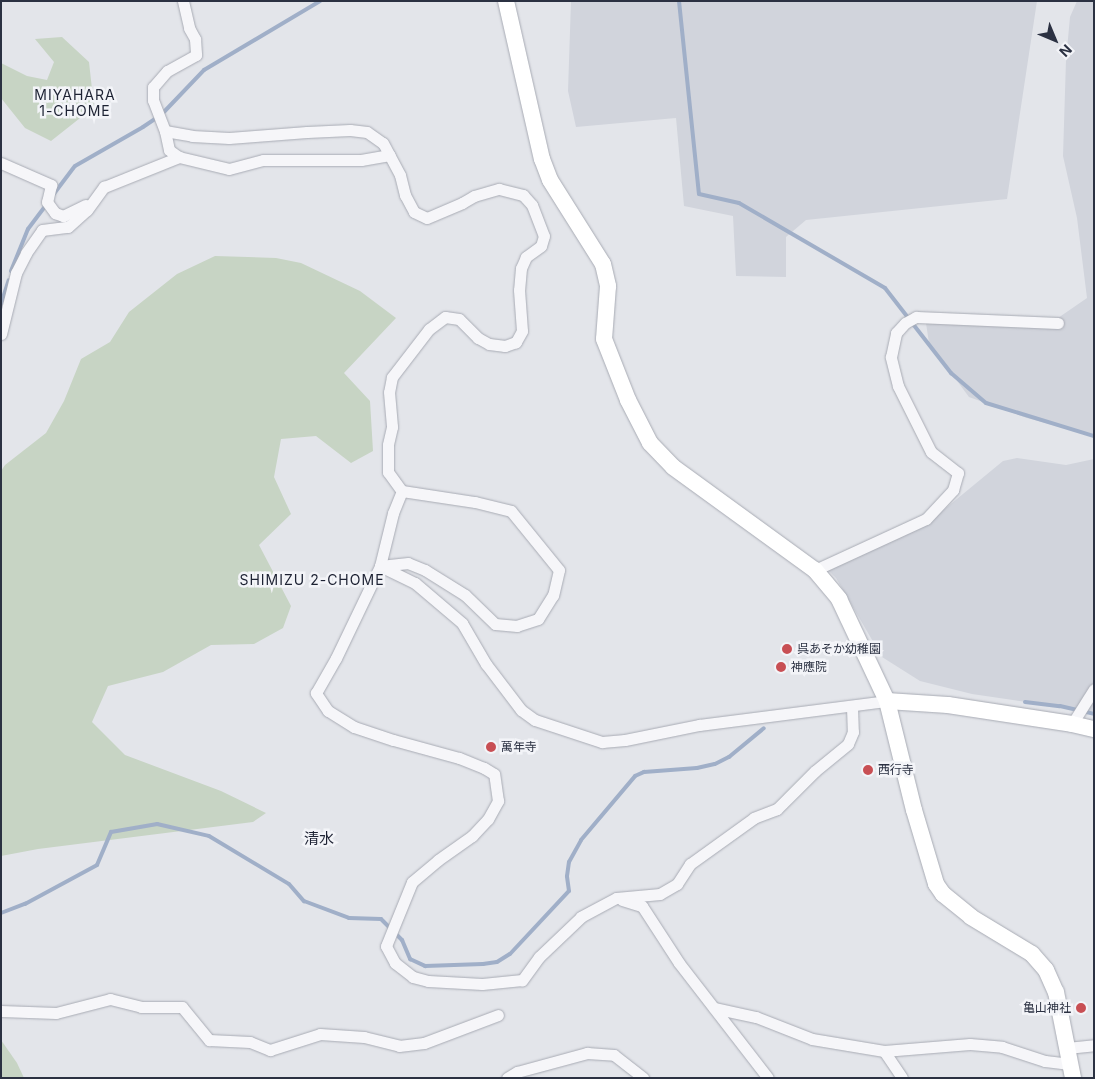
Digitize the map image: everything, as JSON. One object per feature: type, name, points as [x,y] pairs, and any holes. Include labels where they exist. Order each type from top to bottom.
[{"type":"street","points":[[184,1],[189,28],[195,39],[196,55],[168,71],[153,88],[153,100],[165,132],[169,150],[179,157],[229,169],[263,160],[361,160],[390,155]]},
{"type":"street","points":[[506,1],[542,159],[550,180],[603,264],[608,286],[604,340],[628,400],[650,443],[673,467],[815,570],[839,599],[887,701],[914,810],[936,884],[943,894],[971,917],[1032,954],[1046,970],[1056,992],[1071,1071]]},
{"type":"street","points":[[165,132],[229,138],[350,130],[367,132],[383,143],[400,175],[405,195],[414,212],[427,218],[474,196],[499,189],[523,195],[532,205],[544,236],[541,246],[526,257],[521,268],[519,290],[522,331],[516,342],[505,346],[489,344],[478,338],[459,319],[445,317],[425,334],[392,378],[389,392],[392,427],[388,445],[388,472],[402,491],[475,502],[511,511],[559,570],[553,595],[538,619],[517,626],[495,624],[465,595],[425,570],[408,563],[380,566]]},
{"type":"street","points":[[1,334],[16,273],[26,253],[42,230],[68,227],[87,210],[90,203],[104,187],[179,157]]},
{"type":"street","points":[[1,163],[51,185],[47,202],[55,213],[63,216],[90,203]]},
{"type":"street","points":[[815,570],[926,519],[954,490],[958,473],[931,452],[898,386],[891,356],[896,334],[909,321],[1058,323]]},
{"type":"street","points":[[402,491],[393,512],[380,566],[336,658],[316,692],[328,711],[354,727],[484,768],[494,774],[498,801],[488,819],[472,836],[438,860],[412,882],[386,946],[395,963],[413,977],[482,984],[522,980],[539,957],[581,917],[616,898],[660,894],[677,884],[690,864],[754,818],[777,810],[815,771],[848,744],[853,732],[852,707]]},
{"type":"street","points":[[380,566],[415,583],[462,623],[486,664],[521,710],[535,720],[602,742],[625,740],[699,725],[852,707],[887,701],[948,705],[1072,724],[1094,730]]},
{"type":"street","points":[[1072,724],[1094,689]]},
{"type":"street","points":[[616,898],[642,906],[680,963],[768,1078]]},
{"type":"street","points":[[1,1011],[56,1013],[110,999],[141,1007],[182,1007],[209,1040],[250,1042],[270,1050],[320,1034],[364,1037],[399,1046],[424,1043],[498,1015]]},
{"type":"street","points":[[714,1008],[756,1017],[812,1039],[884,1051],[970,1044],[1002,1047],[1071,1071]]},
{"type":"street","points":[[1067,1048],[1094,1045]]},
{"type":"street","points":[[884,1051],[902,1078]]},
{"type":"street","points":[[507,1078],[517,1072],[587,1053],[614,1055],[643,1078]]},
{"type":"shaded area","points":[[571,1],[1037,1],[1007,199],[806,220],[786,237],[786,277],[736,276],[733,216],[684,206],[676,118],[576,127],[568,91]]},
{"type":"shaded area","points":[[1077,1],[1094,1],[1094,436],[1027,418],[969,397],[929,343],[926,323],[1058,318],[1087,298],[1077,218],[1063,156],[1066,60],[1070,17]]},
{"type":"shaded area","points":[[1017,458],[1066,465],[1094,459],[1094,712],[972,694],[920,681],[882,657],[836,578],[826,568],[867,552],[929,522],[1003,461]]},
{"type":"green space","points":[[62,37],[89,62],[94,107],[51,141],[25,128],[1,98],[1,63],[27,76],[47,80],[54,62],[35,39]]},
{"type":"green space","points":[[215,256],[276,258],[301,263],[360,291],[396,318],[344,373],[370,401],[373,451],[351,463],[316,436],[281,439],[274,477],[291,514],[259,545],[291,606],[283,628],[254,644],[211,645],[163,672],[108,686],[92,722],[125,755],[221,791],[266,813],[253,822],[38,849],[1,856],[1,471],[5,465],[46,433],[64,401],[81,359],[110,342],[129,312],[177,274]]},
{"type":"green space","points":[[1,1040],[17,1063],[24,1078],[1,1078]]},
{"type":"waterway","points":[[53,195],[75,166],[162,114],[204,70],[320,1]]},
{"type":"waterway","points":[[679,1],[699,194],[739,203],[885,288],[951,373],[986,403],[1094,436]]},
{"type":"waterway","points":[[11,271],[28,229],[46,205]]},
{"type":"waterway","points":[[1,304],[9,280]]},
{"type":"waterway","points":[[1025,702],[1060,706],[1094,714]]},
{"type":"waterway","points":[[1,913],[25,904],[97,865],[111,832],[157,824],[209,836],[289,884],[304,901],[349,918],[381,919],[402,940],[410,959],[425,966],[497,962],[510,954],[569,891],[567,876],[569,862],[581,840],[635,776],[644,772],[697,768],[715,764],[729,757],[764,728]]},
{"type":"place","name":"呉あそか幼稚園","points":[[787,649]]},
{"type":"place","name":"神應院","points":[[781,667]]},
{"type":"place","name":"萬年寺","points":[[491,747]]},
{"type":"place","name":"西行寺","points":[[868,770]]},
{"type":"place","name":"亀山神社","points":[[1081,1008]]},
{"type":"district","name":"MIYAHARA 1-CHOME","points":[[75,104]]},
{"type":"district","name":"SHIMIZU 2-CHOME","points":[[312,580]]},
{"type":"district","name":"清水","points":[[319,839]]}]
